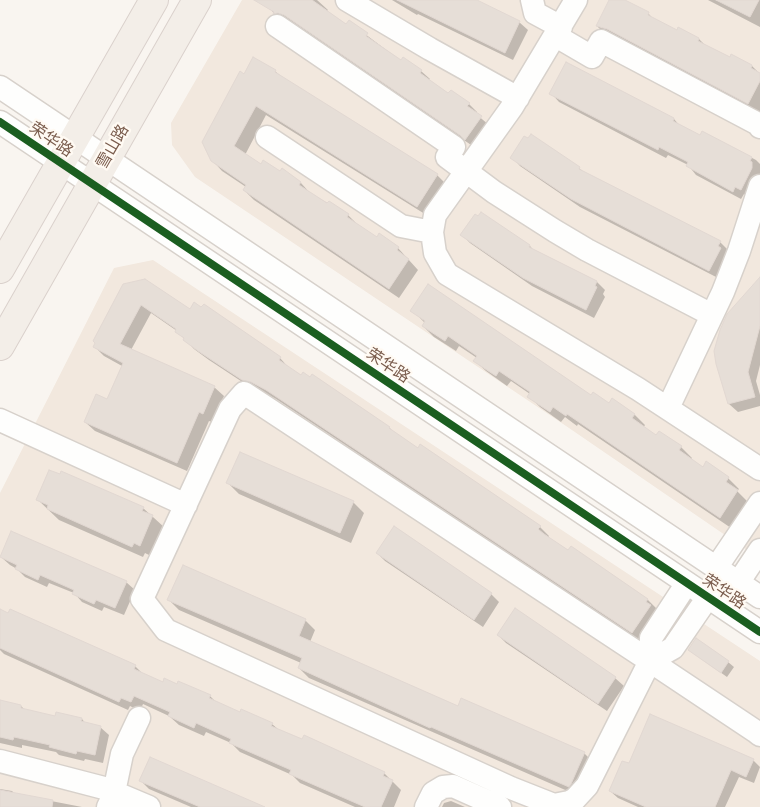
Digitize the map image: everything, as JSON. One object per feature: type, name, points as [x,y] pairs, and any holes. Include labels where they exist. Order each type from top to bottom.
[{"type":"main road","points":[[0,268],[154,0]]},
{"type":"main road","name":"雪山路","points":[[0,346],[197,0]]},
{"type":"street","points":[[347,0],[430,50],[518,98]]},
{"type":"street","points":[[532,0],[535,12],[592,57],[601,41],[758,124],[760,127]]},
{"type":"street","points":[[576,0],[518,98],[435,215],[432,232],[435,253],[447,274],[543,330],[668,408],[760,469]]},
{"type":"street","points":[[277,26],[454,148],[447,158],[555,231],[712,316]]},
{"type":"street","name":"荣华路","points":[[0,87],[760,597]]},
{"type":"street","name":"荣华路","points":[[0,122],[760,632]]},
{"type":"street","points":[[267,137],[401,226],[432,232]]},
{"type":"street","points":[[668,408],[712,316],[739,251],[760,186]]},
{"type":"street","points":[[687,583],[651,638],[650,661],[587,786],[569,802],[554,805],[511,788],[166,630],[142,599],[230,409],[244,393],[650,661],[760,734]]},
{"type":"street","points":[[0,420],[186,505]]},
{"type":"street","points":[[716,568],[760,503]]},
{"type":"street","points":[[738,583],[760,550]]},
{"type":"street","points":[[650,661],[673,648],[708,597]]},
{"type":"street","points":[[111,800],[122,754],[138,718]]},
{"type":"street","points":[[0,761],[104,788],[111,800],[149,807]]},
{"type":"street","points":[[426,807],[433,793],[443,787],[453,786],[500,807]]},
{"type":"shaded area","points":[[242,0],[760,0],[760,559],[569,428],[195,177],[172,145],[171,123]]},
{"type":"shaded area","points":[[153,260],[760,661],[760,807],[0,807],[0,493],[114,268]]},
{"type":"building","points":[[254,0],[312,0],[346,24],[349,20],[368,33],[366,36],[401,60],[403,57],[422,70],[420,73],[448,93],[451,90],[470,103],[467,106],[482,116],[465,140],[284,15],[273,14],[274,12]]},
{"type":"building","points":[[397,0],[477,0],[520,21],[505,53]]},
{"type":"building","points":[[609,0],[625,0],[649,12],[648,15],[677,30],[678,27],[699,38],[698,41],[730,57],[731,54],[752,65],[751,68],[760,73],[760,81],[748,104],[607,29],[596,26]]},
{"type":"building","points":[[716,0],[759,0],[750,17]]},
{"type":"building","points":[[253,57],[438,174],[417,207],[256,106],[234,146],[261,164],[263,160],[280,171],[282,168],[301,182],[299,185],[327,203],[329,201],[349,214],[347,217],[377,237],[379,233],[399,247],[397,250],[409,259],[389,289],[243,190],[246,185],[211,161],[202,142],[240,71],[244,74]]},
{"type":"building","points":[[566,62],[674,118],[673,121],[700,135],[702,131],[752,157],[750,161],[752,162],[752,168],[741,190],[735,187],[733,192],[686,166],[688,162],[659,147],[658,150],[549,94]]},
{"type":"building","points":[[531,134],[580,167],[579,169],[721,241],[718,246],[721,248],[709,271],[571,199],[510,158],[524,136],[528,138]]},
{"type":"building","points":[[481,212],[530,245],[529,247],[597,281],[595,286],[597,287],[586,310],[523,278],[460,235],[475,214],[478,216]]},
{"type":"building","points":[[760,277],[760,326],[748,372],[755,397],[728,404],[714,351],[727,314]]},
{"type":"building","points":[[145,279],[190,309],[194,302],[201,307],[204,304],[281,357],[279,360],[301,375],[303,372],[310,377],[312,374],[418,448],[420,444],[541,526],[538,529],[544,534],[568,550],[571,546],[648,599],[646,602],[651,605],[632,633],[266,390],[251,382],[242,380],[198,351],[175,332],[176,329],[141,305],[120,344],[215,386],[203,414],[199,412],[177,463],[84,422],[96,394],[107,399],[123,363],[93,347],[95,343],[93,341],[123,284]]},
{"type":"building","points":[[428,284],[591,395],[593,392],[609,403],[612,398],[635,414],[632,418],[656,435],[659,431],[682,446],[679,450],[703,467],[706,461],[729,477],[726,482],[738,490],[720,518],[567,414],[566,416],[553,407],[550,412],[527,397],[530,392],[499,371],[496,376],[473,361],[477,356],[448,336],[445,341],[422,326],[425,321],[410,311]]},
{"type":"building","points":[[240,452],[354,501],[340,533],[226,483]]},
{"type":"building","points":[[49,470],[60,474],[61,471],[144,507],[142,511],[153,515],[140,546],[134,543],[132,547],[47,509],[48,505],[36,500]]},
{"type":"building","points":[[394,526],[492,593],[474,620],[376,553]]},
{"type":"building","points":[[11,531],[127,581],[115,608],[96,600],[94,604],[72,594],[74,590],[40,575],[38,580],[15,569],[17,565],[0,557]]},
{"type":"building","points":[[183,565],[306,619],[299,636],[458,706],[461,698],[585,752],[571,784],[569,787],[430,728],[298,668],[302,658],[167,600]]},
{"type":"building","points":[[515,608],[616,677],[598,704],[497,635]]},
{"type":"building","points":[[0,609],[8,613],[10,609],[136,665],[134,669],[163,682],[164,678],[177,684],[178,681],[211,695],[209,698],[240,712],[241,709],[273,723],[271,726],[302,739],[304,735],[385,772],[383,776],[393,780],[381,807],[365,807],[289,774],[291,770],[229,743],[231,739],[196,723],[194,728],[168,716],[170,712],[134,696],[131,702],[121,698],[119,702],[0,648]]},
{"type":"building","points":[[696,638],[729,661],[721,673],[688,650]]},
{"type":"building","points":[[0,700],[21,705],[21,708],[55,716],[56,712],[82,718],[81,721],[101,726],[95,755],[77,751],[76,754],[49,747],[50,745],[14,737],[13,740],[0,737]]},
{"type":"building","points":[[650,714],[754,759],[746,777],[731,770],[715,807],[646,807],[609,791],[622,761],[629,763]]},
{"type":"building","points":[[150,757],[265,807],[200,807],[139,781]]},
{"type":"building","points":[[0,790],[53,800],[52,807],[0,807]]},
{"type":"cycle path","points":[[0,122],[760,632]]}]
